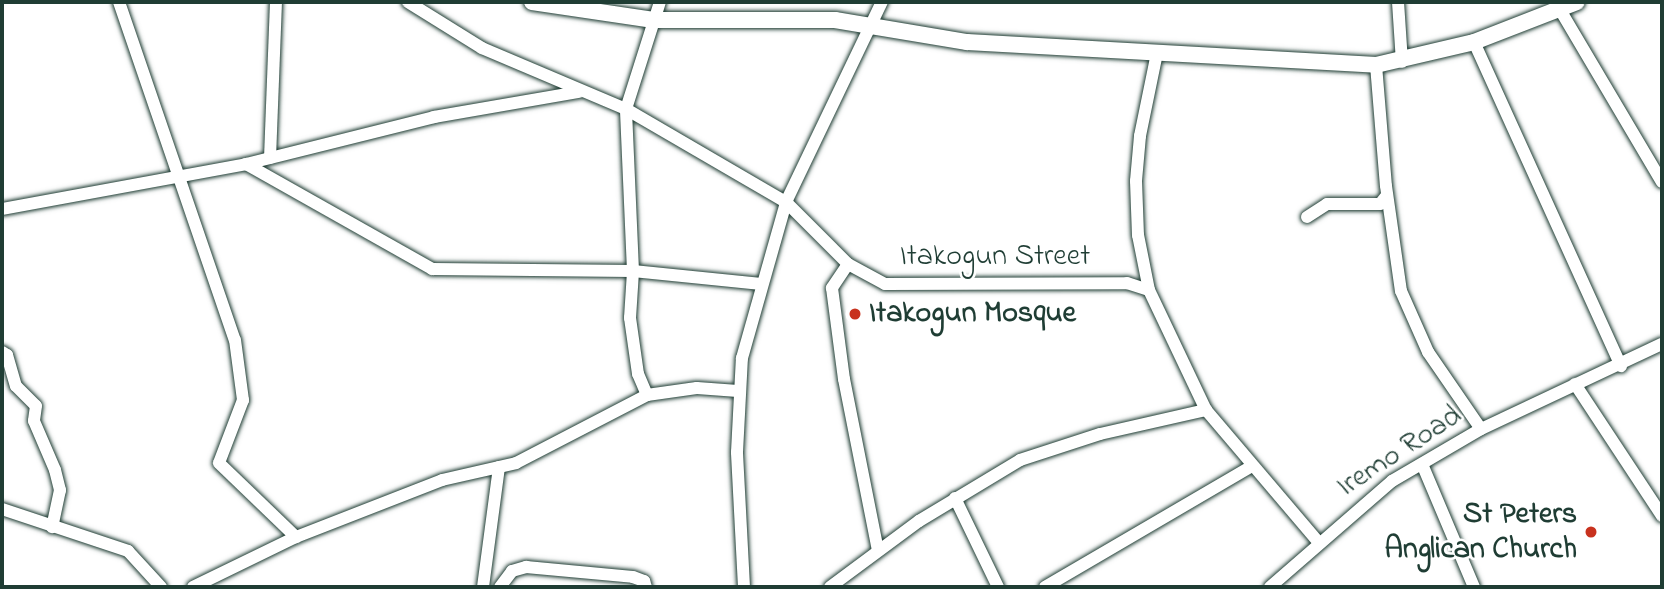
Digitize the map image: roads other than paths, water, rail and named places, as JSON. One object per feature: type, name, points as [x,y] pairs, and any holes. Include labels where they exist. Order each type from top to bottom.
[{"type":"main road","points":[[532,2],[654,20],[835,20],[873,24],[967,42],[1376,65],[1402,62],[1474,42],[1577,2]]},
{"type":"street","points":[[119,2],[235,340],[244,387],[234,429],[219,463],[296,537]]},
{"type":"street","points":[[270,158],[276,2]]},
{"type":"street","name":"Itakogun Street","points":[[408,2],[482,48],[580,92],[626,109],[786,202],[848,264],[885,284],[1127,284],[1149,290]]},
{"type":"street","points":[[647,395],[638,374],[631,318],[633,271],[626,109],[660,2]]},
{"type":"street","points":[[744,587],[738,513],[738,391],[761,285],[786,202],[883,2]]},
{"type":"street","points":[[1398,2],[1402,62]]},
{"type":"street","points":[[1559,8],[1662,182]]},
{"type":"street","points":[[1474,42],[1620,366]]},
{"type":"street","points":[[1157,53],[1140,136],[1136,181],[1138,235],[1149,290],[1206,410],[1319,542]]},
{"type":"street","points":[[1376,65],[1387,195],[1407,309],[1428,352],[1481,429]]},
{"type":"street","points":[[2,209],[246,164],[433,117],[580,92]]},
{"type":"street","points":[[246,164],[432,269],[633,271],[761,285]]},
{"type":"street","points":[[1307,217],[1327,204],[1380,204],[1387,195]]},
{"type":"street","points":[[848,264],[832,288],[844,379],[878,550]]},
{"type":"street","name":"Iremo Road","points":[[1270,587],[1392,481],[1481,429],[1662,344]]},
{"type":"street","points":[[2,352],[7,355],[16,386],[36,406],[34,421],[55,470],[60,490],[52,527]]},
{"type":"street","points":[[1575,384],[1662,516]]},
{"type":"street","points":[[193,587],[296,537],[442,480],[499,467],[647,395],[697,388],[738,391]]},
{"type":"street","points":[[830,587],[878,550],[955,498],[1020,460],[1062,445],[1206,410]]},
{"type":"street","points":[[1422,464],[1474,587]]},
{"type":"street","points":[[1045,587],[1252,466]]},
{"type":"street","points":[[483,587],[499,467]]},
{"type":"street","points":[[955,498],[998,587]]},
{"type":"street","points":[[2,509],[128,551],[161,587]]},
{"type":"street","points":[[500,587],[512,571],[526,567],[633,577],[644,581],[646,587]]},
{"type":"place","name":"Itakogun Mosque","points":[[855,314]]},
{"type":"place","name":"St Peters Anglican Church","points":[[1591,532]]}]
